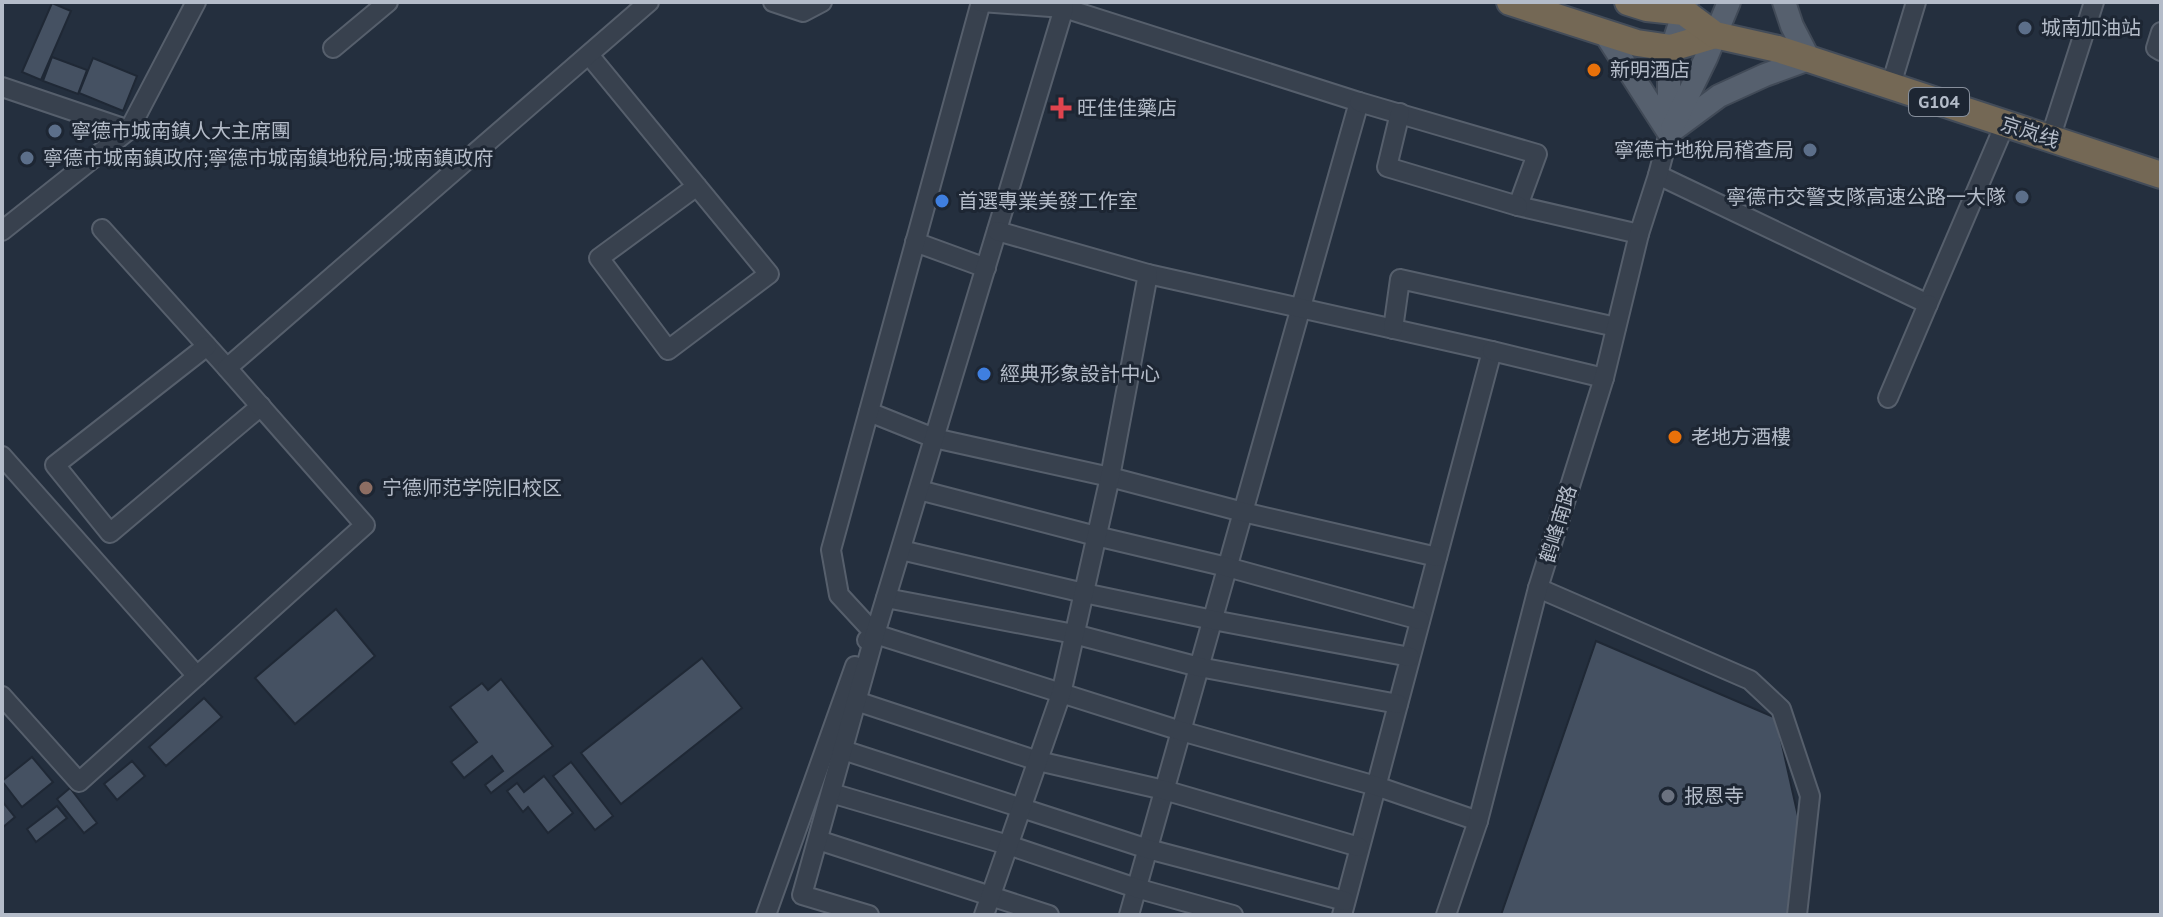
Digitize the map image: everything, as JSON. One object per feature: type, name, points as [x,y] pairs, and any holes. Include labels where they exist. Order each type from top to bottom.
[{"type":"highway","name":"G104","points":[[1510,2],[1637,43],[1671,48],[1715,35]]},
{"type":"highway","name":"G104","points":[[1628,2],[1647,8],[1685,7],[1715,35]]},
{"type":"highway","name":"京岚线","points":[[1715,35],[1778,49],[2161,175]]},
{"type":"main road","points":[[1669,133],[1706,58],[1729,2]]},
{"type":"main road","points":[[1669,133],[1719,96],[1809,59],[1784,2]]},
{"type":"main road","points":[[1669,133],[1669,57],[1685,7]]},
{"type":"main road","points":[[1604,32],[1669,133]]},
{"type":"street","points":[[2,231],[129,130],[196,2]]},
{"type":"street","points":[[333,48],[388,2]]},
{"type":"street","points":[[227,368],[649,2]]},
{"type":"street","points":[[773,2],[803,12],[822,2]]},
{"type":"street","points":[[1478,821],[1376,786],[1181,731],[875,634],[839,595],[831,550],[981,2],[1064,8],[1359,102],[1537,154],[1518,206]]},
{"type":"street","points":[[1891,85],[1916,2]]},
{"type":"street","points":[[2050,139],[2094,2]]},
{"type":"street","points":[[869,915],[802,895],[875,634],[1064,8]]},
{"type":"street","points":[[2161,32],[2156,48],[2161,51]]},
{"type":"street","points":[[589,55],[697,186],[769,274],[668,350],[599,258],[697,186]]},
{"type":"street","points":[[2,87],[129,130]]},
{"type":"street","points":[[1129,915],[1359,102]]},
{"type":"street","points":[[1400,113],[1387,167],[1518,206],[1639,234]]},
{"type":"street","points":[[1888,398],[2005,124]]},
{"type":"street","name":"鹤峰南路","points":[[1446,915],[1478,821],[1538,588],[1604,378],[1639,234],[1669,133]]},
{"type":"street","points":[[1658,175],[1928,304]]},
{"type":"street","points":[[2,696],[79,782],[365,525],[102,229]]},
{"type":"street","points":[[997,231],[1148,274],[1604,378]]},
{"type":"street","points":[[915,242],[986,268]]},
{"type":"street","points":[[984,915],[1061,694],[1110,477],[1148,274]]},
{"type":"street","points":[[1393,329],[1400,279],[1616,327]]},
{"type":"street","points":[[207,346],[55,465],[110,533],[261,406]]},
{"type":"street","points":[[843,750],[1148,849],[1344,908],[1492,351]]},
{"type":"street","points":[[869,412],[934,438],[1110,477],[1437,557]]},
{"type":"street","points":[[2,456],[197,676]]},
{"type":"street","points":[[919,490],[1227,567],[1420,620]]},
{"type":"street","points":[[901,550],[1084,593],[1410,657]]},
{"type":"street","points":[[1538,588],[1750,680],[1781,709],[1810,796],[1797,915]]},
{"type":"street","points":[[886,598],[1074,634],[1199,667],[1398,704]]},
{"type":"street","points":[[766,915],[863,642],[875,634]]},
{"type":"street","points":[[856,701],[1038,761],[1164,790],[1359,847]]},
{"type":"street","points":[[831,793],[1233,915]]},
{"type":"street","points":[[818,840],[1049,915]]},
{"type":"building","points":[[52,3],[71,11],[41,80],[22,72]]},
{"type":"building","points":[[52,57],[87,70],[78,94],[43,81]]},
{"type":"building","points":[[93,58],[137,76],[123,111],[79,93]]},
{"type":"building","points":[[336,609],[375,656],[295,724],[255,678]]},
{"type":"building","name":"报恩寺","points":[[1596,641],[1776,718],[1811,874],[1807,915],[1501,915]]},
{"type":"building","points":[[702,658],[742,708],[621,804],[581,753]]},
{"type":"building","points":[[501,679],[553,746],[491,793],[485,785],[503,771],[492,756],[464,778],[451,762],[477,742],[450,707],[482,683],[488,690]]},
{"type":"building","points":[[204,698],[222,717],[166,766],[149,747]]},
{"type":"building","points":[[32,757],[53,782],[22,807],[2,781]]},
{"type":"building","points":[[132,761],[145,776],[117,800],[104,784]]},
{"type":"building","points":[[571,762],[613,816],[595,830],[553,776]]},
{"type":"building","points":[[544,776],[573,813],[548,833],[528,807],[523,812],[507,791],[517,783],[524,792]]},
{"type":"building","points":[[70,788],[97,823],[84,833],[57,799]]},
{"type":"building","points":[[2,801],[15,817],[2,828]]},
{"type":"building","points":[[57,806],[67,818],[36,842],[27,829]]},
{"type":"place","name":"城南加油站","points":[[2025,28]]},
{"type":"place","name":"新明酒店","points":[[1594,70]]},
{"type":"place","name":"旺佳佳藥店","points":[[1061,108]]},
{"type":"place","name":"寧德市城南鎮人大主席團","points":[[55,131]]},
{"type":"place","name":"寧德市地稅局稽查局","points":[[1810,150]]},
{"type":"place","name":"寧德市城南鎮政府;寧德市城南鎮地稅局;城南鎮政府","points":[[27,158]]},
{"type":"place","name":"寧德市交警支隊高速公路一大隊","points":[[2022,197]]},
{"type":"place","name":"首選專業美發工作室","points":[[942,201]]},
{"type":"place","name":"經典形象設計中心","points":[[984,374]]},
{"type":"place","name":"老地方酒樓","points":[[1675,437]]},
{"type":"place","name":"宁德师范学院旧校区","points":[[366,488]]},
{"type":"place","name":"报恩寺","points":[[1668,796]]}]
